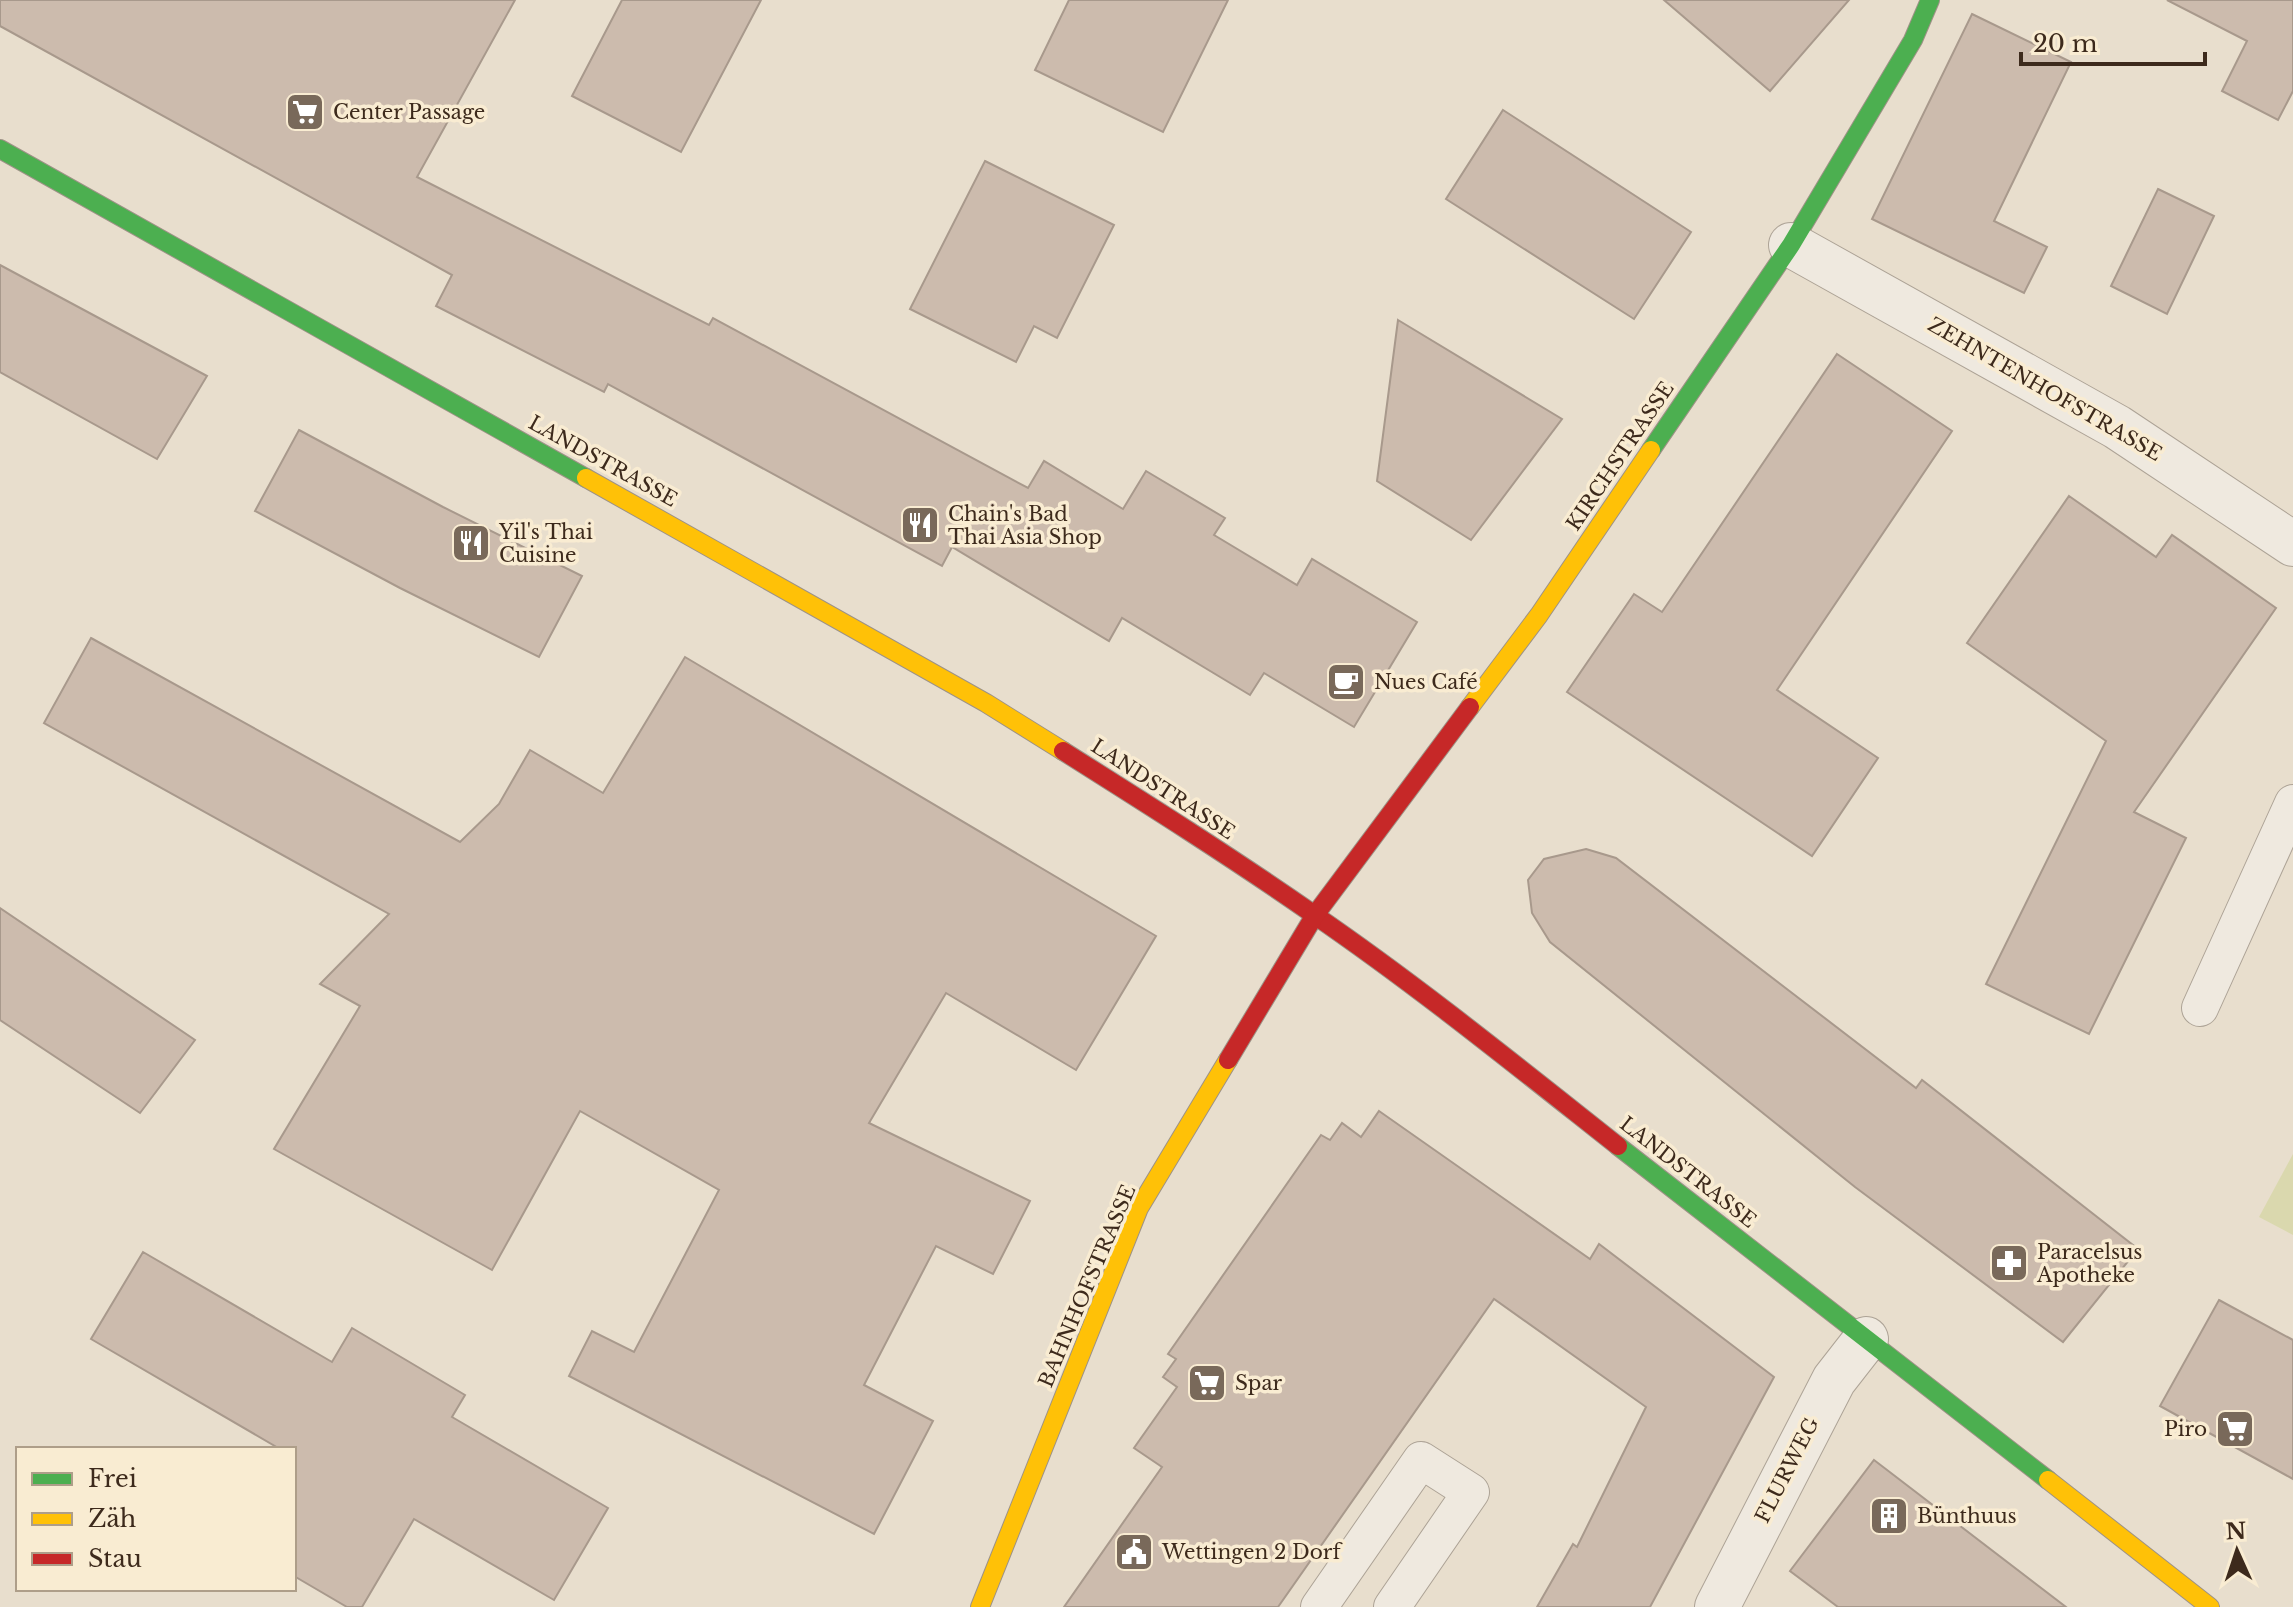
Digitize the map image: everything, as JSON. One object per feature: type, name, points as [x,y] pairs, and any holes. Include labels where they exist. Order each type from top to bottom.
[{"type":"main road","name":"KIRCHSTRASSE","points":[[1315,915],[1539,615],[1791,245],[1913,40],[1930,0]]},
{"type":"main road","name":"LANDSTRASSE","points":[[0,149],[905,655],[1188,829],[1428,997],[2210,1607]]},
{"type":"main road","name":"BAHNHOFSTRASSE","points":[[980,1607],[1139,1208],[1315,915]]},
{"type":"street","name":"ZEHNTENHOFSTRASSE","points":[[1791,245],[2117,427],[2293,544]]},
{"type":"street","name":"FLURWEG","points":[[1717,1607],[1834,1380],[1866,1339]]},
{"type":"lane","points":[[2200,1008],[2293,803]]},
{"type":"lane","points":[[1319,1607],[1421,1460],[1471,1492],[1392,1607]]},
{"type":"shaded area","points":[[2293,1154],[2293,1235],[2259,1217]]},
{"type":"building","points":[[0,0],[515,0],[417,177],[709,325],[713,318],[1028,488],[1044,461],[1123,509],[1146,471],[1225,518],[1214,535],[1297,585],[1312,559],[1417,622],[1354,727],[1264,673],[1250,695],[1122,618],[1109,641],[952,547],[942,566],[608,384],[604,392],[436,306],[452,275],[0,26]]},
{"type":"building","points":[[622,0],[761,0],[681,152],[572,96]]},
{"type":"building","points":[[1069,0],[1228,0],[1163,132],[1035,70]]},
{"type":"building","points":[[1664,0],[1849,0],[1770,91]]},
{"type":"building","points":[[2167,0],[2293,0],[2293,91],[2278,120],[2222,91],[2247,41]]},
{"type":"building","points":[[1972,14],[2071,62],[1994,221],[2047,247],[2024,293],[1872,219]]},
{"type":"building","points":[[1503,110],[1691,232],[1634,319],[1446,199]]},
{"type":"building","points":[[985,161],[1114,225],[1057,338],[1034,326],[1016,362],[910,309]]},
{"type":"building","points":[[2158,189],[2214,216],[2167,314],[2111,286]]},
{"type":"building","points":[[0,265],[207,376],[157,459],[0,372]]},
{"type":"building","points":[[1398,320],[1562,419],[1471,540],[1377,481]]},
{"type":"building","points":[[1837,354],[1952,431],[1777,690],[1878,758],[1812,856],[1567,692],[1634,594],[1662,612]]},
{"type":"building","points":[[299,430],[443,507],[582,576],[539,657],[255,511]]},
{"type":"building","points":[[2069,496],[2156,557],[2172,535],[2276,608],[2134,812],[2186,838],[2089,1034],[1986,984],[2106,741],[1967,643]]},
{"type":"building","points":[[91,638],[460,842],[499,804],[530,750],[603,793],[685,657],[1156,936],[1076,1070],[946,993],[869,1123],[1030,1201],[993,1274],[936,1246],[864,1385],[933,1421],[874,1534],[569,1376],[592,1331],[634,1352],[719,1190],[580,1111],[492,1270],[274,1149],[360,1006],[320,984],[389,914],[44,723]]},
{"type":"building","points":[[1586,849],[1616,858],[1916,1088],[1922,1080],[2138,1249],[2063,1342],[1855,1187],[1550,942],[1532,913],[1528,880],[1544,859]]},
{"type":"building","points":[[0,908],[195,1040],[140,1113],[0,1020]]},
{"type":"building","points":[[1379,1111],[1590,1259],[1599,1244],[1774,1377],[1650,1607],[1537,1607],[1573,1544],[1577,1547],[1646,1407],[1494,1299],[1278,1607],[1064,1607],[1162,1467],[1134,1448],[1177,1387],[1163,1377],[1176,1359],[1168,1354],[1321,1135],[1330,1140],[1342,1123],[1361,1137]]},
{"type":"building","points":[[143,1252],[332,1362],[352,1328],[465,1395],[452,1417],[608,1508],[554,1600],[414,1519],[362,1607],[347,1607],[296,1577],[296,1447],[277,1447],[91,1339]]},
{"type":"building","points":[[2219,1300],[2293,1340],[2293,1479],[2160,1406]]},
{"type":"building","name":"Bünthuus","points":[[1874,1460],[2066,1607],[1838,1607],[1790,1571]]},
{"type":"traffic: fast","points":[[1651,450],[1791,245],[1913,40],[1930,0]]},
{"type":"traffic: fast","points":[[0,149],[586,478]]},
{"type":"traffic: fast","points":[[1618,1146],[2048,1480]]},
{"type":"traffic: slow","points":[[1470,707],[1539,615],[1651,450]]},
{"type":"traffic: slow","points":[[586,478],[986,703],[1063,751]]},
{"type":"traffic: slow","points":[[980,1607],[1139,1208],[1228,1060]]},
{"type":"traffic: slow","points":[[2048,1480],[2210,1607]]},
{"type":"traffic: jam","points":[[1228,1060],[1315,915],[1470,707]]},
{"type":"traffic: jam","points":[[1063,751],[1220,851],[1352,941],[1618,1146]]},
{"type":"place","name":"Center Passage","points":[[305,112]]},
{"type":"place","name":"Chain's Bad Thai Asia Shop","points":[[920,525]]},
{"type":"place","name":"Yil's Thai Cuisine","points":[[471,543]]},
{"type":"place","name":"Nues Café","points":[[1346,682]]},
{"type":"place","name":"Paracelsus Apotheke","points":[[2009,1263]]},
{"type":"place","name":"Spar","points":[[1207,1383]]},
{"type":"place","name":"Piro","points":[[2235,1429]]},
{"type":"place","name":"Bünthuus","points":[[1889,1516]]},
{"type":"place","name":"Wettingen 2 Dorf","points":[[1134,1552]]}]
